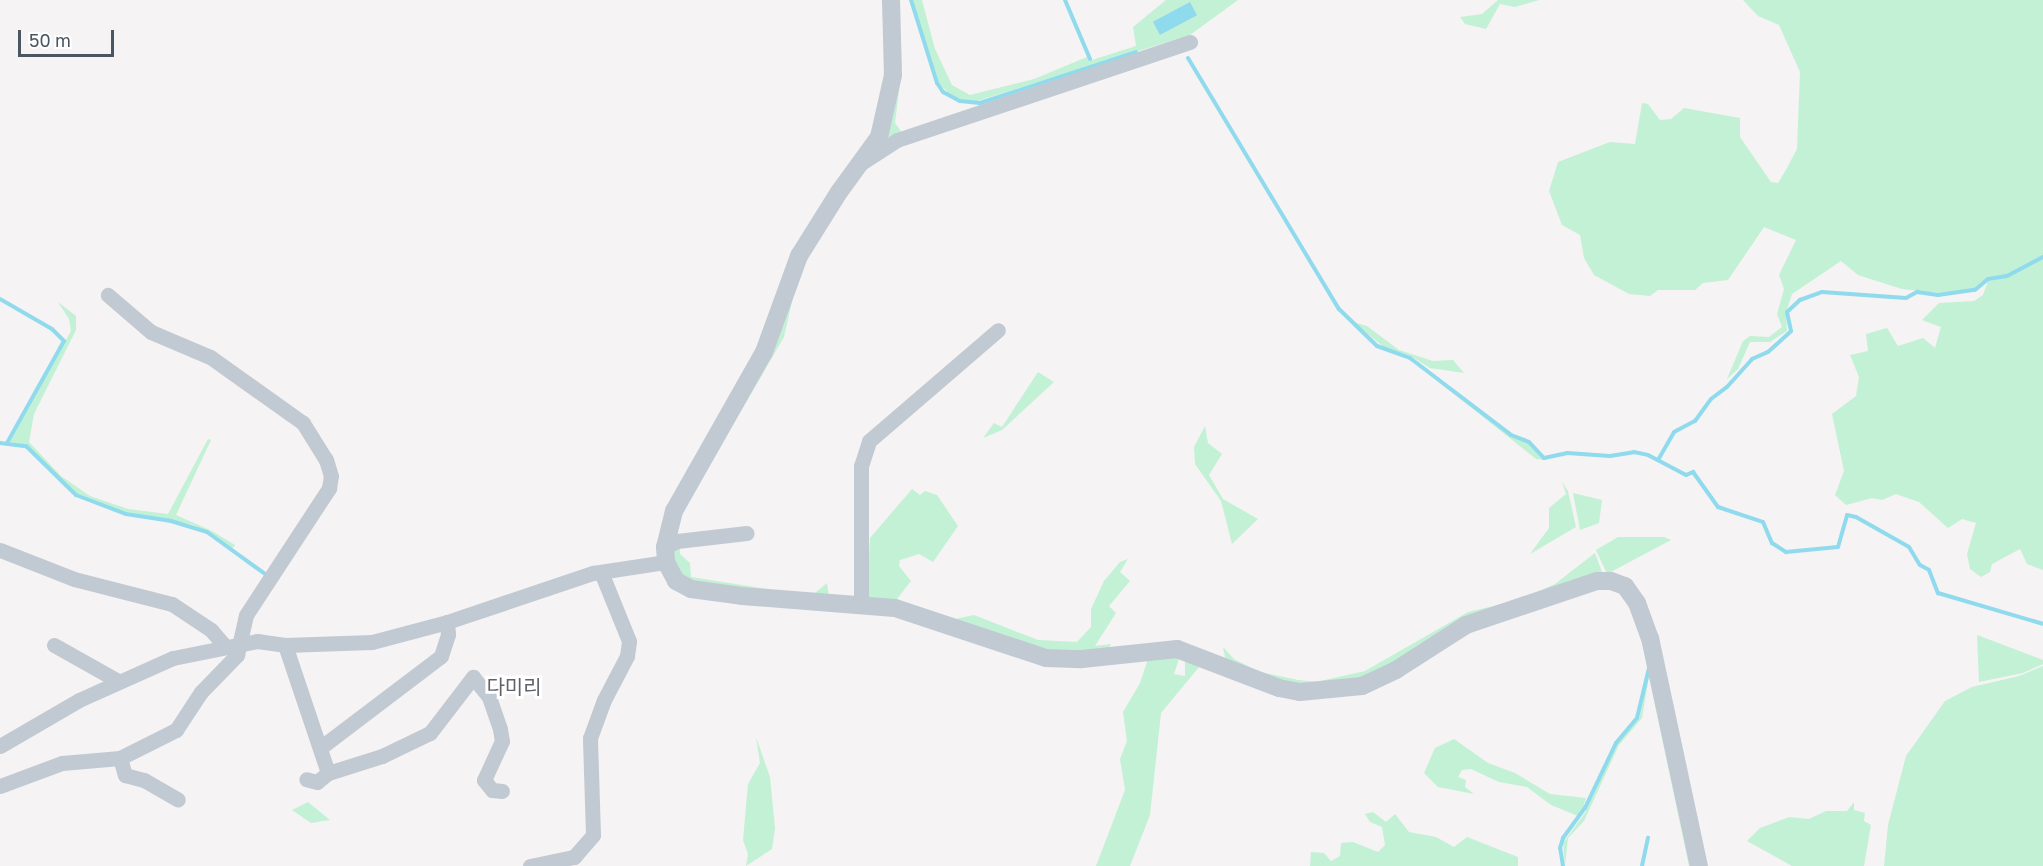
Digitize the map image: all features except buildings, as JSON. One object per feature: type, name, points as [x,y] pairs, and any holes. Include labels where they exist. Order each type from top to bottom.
[{"type":"street","points":[[891,0],[894,47],[890,100],[879,137],[839,192],[800,256],[764,352],[674,511],[665,554],[676,581],[691,589],[806,604],[861,604],[927,617],[1046,658],[1082,659],[1177,649],[1279,688],[1323,692],[1379,679],[1466,625],[1491,615],[1597,581],[1611,581],[1625,586],[1650,638],[1699,866]]},
{"type":"street","points":[[863,162],[897,140],[1190,42]]},
{"type":"street","points":[[0,786],[62,763],[120,758],[176,730],[201,692],[230,665],[241,643],[246,615],[329,488],[331,476],[326,460],[303,423],[210,357],[151,332],[108,295]]},
{"type":"street","points":[[861,604],[861,465],[869,441],[998,330]]},
{"type":"street","points":[[0,746],[118,681],[173,658],[241,643],[285,645],[372,642],[447,622],[601,572],[665,554],[677,541],[747,533]]},
{"type":"street","points":[[0,550],[74,579],[172,604],[211,630],[224,645]]},
{"type":"street","points":[[530,866],[574,857],[593,835],[590,738],[603,700],[627,656],[629,641],[601,572]]},
{"type":"street","points":[[320,748],[441,656],[448,634],[447,622]]},
{"type":"street","points":[[54,645],[118,681]]},
{"type":"street","points":[[285,645],[328,773]]},
{"type":"street","points":[[306,779],[317,782],[328,773],[382,756],[430,733],[473,677],[489,697],[502,741],[484,780],[492,790],[502,791]]},
{"type":"street","points":[[120,758],[125,775],[144,780],[178,800]]},
{"type":"green space","points":[[912,0],[922,0],[935,49],[952,85],[970,95],[1034,79],[1087,57],[1089,61],[1136,46],[1133,27],[1166,0],[1238,0],[1190,35],[974,102],[953,97],[937,82]]},
{"type":"green space","points":[[1498,0],[1539,0],[1515,7],[1500,4],[1486,29],[1465,24],[1460,17],[1482,14]]},
{"type":"green space","points":[[1743,0],[2043,0],[2043,256],[2006,275],[1987,279],[1974,289],[1938,293],[1902,289],[1858,275],[1841,261],[1792,294],[1786,313],[1787,331],[1770,342],[1750,342],[1738,369],[1727,379],[1743,341],[1750,336],[1769,337],[1782,327],[1777,314],[1784,289],[1779,275],[1796,240],[1764,227],[1728,280],[1703,283],[1695,290],[1658,290],[1650,296],[1629,294],[1594,275],[1584,258],[1580,235],[1562,225],[1549,191],[1558,162],[1610,142],[1635,144],[1642,103],[1648,104],[1660,120],[1671,119],[1684,108],[1740,118],[1740,137],[1771,182],[1778,183],[1787,168],[1797,149],[1800,72],[1779,25],[1758,16]]},
{"type":"green space","points":[[899,15],[902,67],[895,123],[903,134],[885,138]]},
{"type":"green space","points":[[909,141],[879,157],[866,170],[816,239],[797,279],[784,337],[708,468],[706,464],[769,351],[802,260],[825,219],[868,163],[885,150]]},
{"type":"green space","points":[[2043,259],[2043,570],[2027,564],[2020,549],[1992,564],[1990,572],[1981,577],[1970,569],[1967,554],[1976,523],[1962,519],[1948,528],[1919,502],[1896,494],[1882,500],[1872,498],[1846,505],[1835,495],[1844,471],[1832,414],[1856,396],[1859,377],[1850,355],[1868,351],[1866,334],[1887,328],[1898,346],[1923,338],[1935,348],[1941,327],[1922,320],[1939,303],[1974,301],[1983,295],[1988,281],[2007,277]]},
{"type":"green space","points":[[58,302],[76,316],[76,330],[34,414],[29,442],[61,476],[90,496],[128,509],[168,514],[208,439],[211,440],[176,515],[212,531],[235,545],[232,549],[193,525],[126,512],[76,493],[27,445],[9,442],[71,331],[69,319]]},
{"type":"green space","points":[[1353,322],[1367,326],[1399,350],[1433,361],[1453,360],[1464,373],[1430,368],[1409,355],[1385,348]]},
{"type":"green space","points":[[1038,372],[1054,382],[1002,430],[983,438],[994,423],[1002,427]]},
{"type":"green space","points":[[1435,379],[1510,436],[1529,443],[1547,460],[1536,459]]},
{"type":"green space","points":[[1205,426],[1208,443],[1222,454],[1209,475],[1223,499],[1258,519],[1232,544],[1221,501],[1195,464],[1194,447]]},
{"type":"green space","points":[[1562,482],[1568,491],[1576,527],[1530,554],[1549,528],[1549,508],[1566,494]]},
{"type":"green space","points":[[912,489],[920,495],[925,491],[937,495],[958,526],[933,562],[919,554],[900,560],[899,566],[911,581],[897,599],[955,619],[974,615],[1038,640],[1077,642],[1091,627],[1091,609],[1104,581],[1120,562],[1128,559],[1120,572],[1130,581],[1109,606],[1116,613],[1095,646],[1111,644],[1106,652],[1053,655],[867,599],[870,538]]},
{"type":"green space","points":[[1573,493],[1602,500],[1599,523],[1580,530]]},
{"type":"green space","points":[[1618,537],[1664,537],[1671,540],[1607,574],[1596,550]]},
{"type":"green space","points":[[680,543],[680,554],[690,563],[691,577],[811,596],[827,583],[829,597],[801,600],[685,579],[670,551]]},
{"type":"green space","points":[[1595,553],[1603,575],[1368,678],[1309,689],[1226,662],[1223,647],[1234,659],[1260,672],[1298,680],[1316,682],[1365,671],[1468,612],[1519,600],[1555,584]]},
{"type":"green space","points":[[1977,635],[2043,660],[2043,664],[2023,673],[1979,682]]},
{"type":"green space","points":[[1149,656],[1180,656],[1174,674],[1185,676],[1185,656],[1204,661],[1161,713],[1150,815],[1130,866],[1096,866],[1125,790],[1120,759],[1127,741],[1123,712],[1140,683]]},
{"type":"green space","points":[[2043,666],[2043,866],[1884,866],[1888,825],[1906,756],[1945,701],[1972,687],[2019,676]]},
{"type":"green space","points":[[1650,668],[1695,866],[1689,866],[1649,677],[1642,718],[1619,745],[1584,821],[1568,838],[1565,866],[1563,843],[1585,813],[1617,742],[1639,719]]},
{"type":"green space","points":[[756,737],[770,777],[775,828],[772,849],[746,866],[748,854],[743,840],[748,784],[760,763]]},
{"type":"green space","points":[[1454,739],[1488,763],[1515,773],[1550,794],[1586,798],[1583,808],[1578,816],[1551,805],[1527,787],[1499,782],[1471,769],[1462,770],[1458,777],[1466,780],[1465,787],[1474,794],[1438,787],[1424,773],[1435,748]]},
{"type":"green space","points":[[308,802],[330,820],[311,823],[292,810]]},
{"type":"green space","points":[[1854,802],[1854,810],[1865,813],[1864,821],[1871,825],[1864,866],[1792,866],[1747,841],[1760,828],[1789,817],[1809,819],[1826,811],[1847,811]]},
{"type":"green space","points":[[1373,812],[1386,822],[1395,814],[1409,832],[1436,837],[1454,847],[1467,837],[1518,857],[1518,866],[1310,866],[1311,852],[1324,853],[1331,861],[1340,856],[1341,843],[1353,842],[1378,852],[1385,845],[1382,827],[1370,822],[1365,814]]},
{"type":"water","points":[[1190,2],[1197,15],[1160,35],[1153,22]]},
{"type":"waterway","points":[[911,0],[937,83],[943,92],[960,101],[980,103],[1136,52]]},
{"type":"waterway","points":[[1065,0],[1090,59]]},
{"type":"waterway","points":[[1188,58],[1339,309],[1377,346],[1410,358],[1511,435],[1529,442],[1544,458],[1567,453],[1610,456],[1634,452],[1648,455],[1686,475],[1693,472],[1718,507],[1763,522],[1772,543],[1786,552],[1838,547],[1847,515],[1856,517],[1909,547],[1920,565],[1929,570],[1938,593],[2043,624]]},
{"type":"waterway","points":[[1658,460],[1674,432],[1695,421],[1711,399],[1727,387],[1752,359],[1768,352],[1791,331],[1787,312],[1800,300],[1822,292],[1906,298],[1917,292],[1938,295],[1975,290],[1988,279],[2007,276],[2043,257]]},
{"type":"waterway","points":[[0,299],[52,329],[64,341],[7,443]]},
{"type":"waterway","points":[[0,443],[26,446],[76,495],[126,514],[171,521],[207,532],[265,574]]},
{"type":"waterway","points":[[1563,866],[1560,848],[1563,838],[1585,808],[1616,743],[1637,718],[1649,668]]},
{"type":"waterway","points":[[1642,866],[1648,838]]},
{"type":"district","name":"다미리","points":[[514,686]]}]
